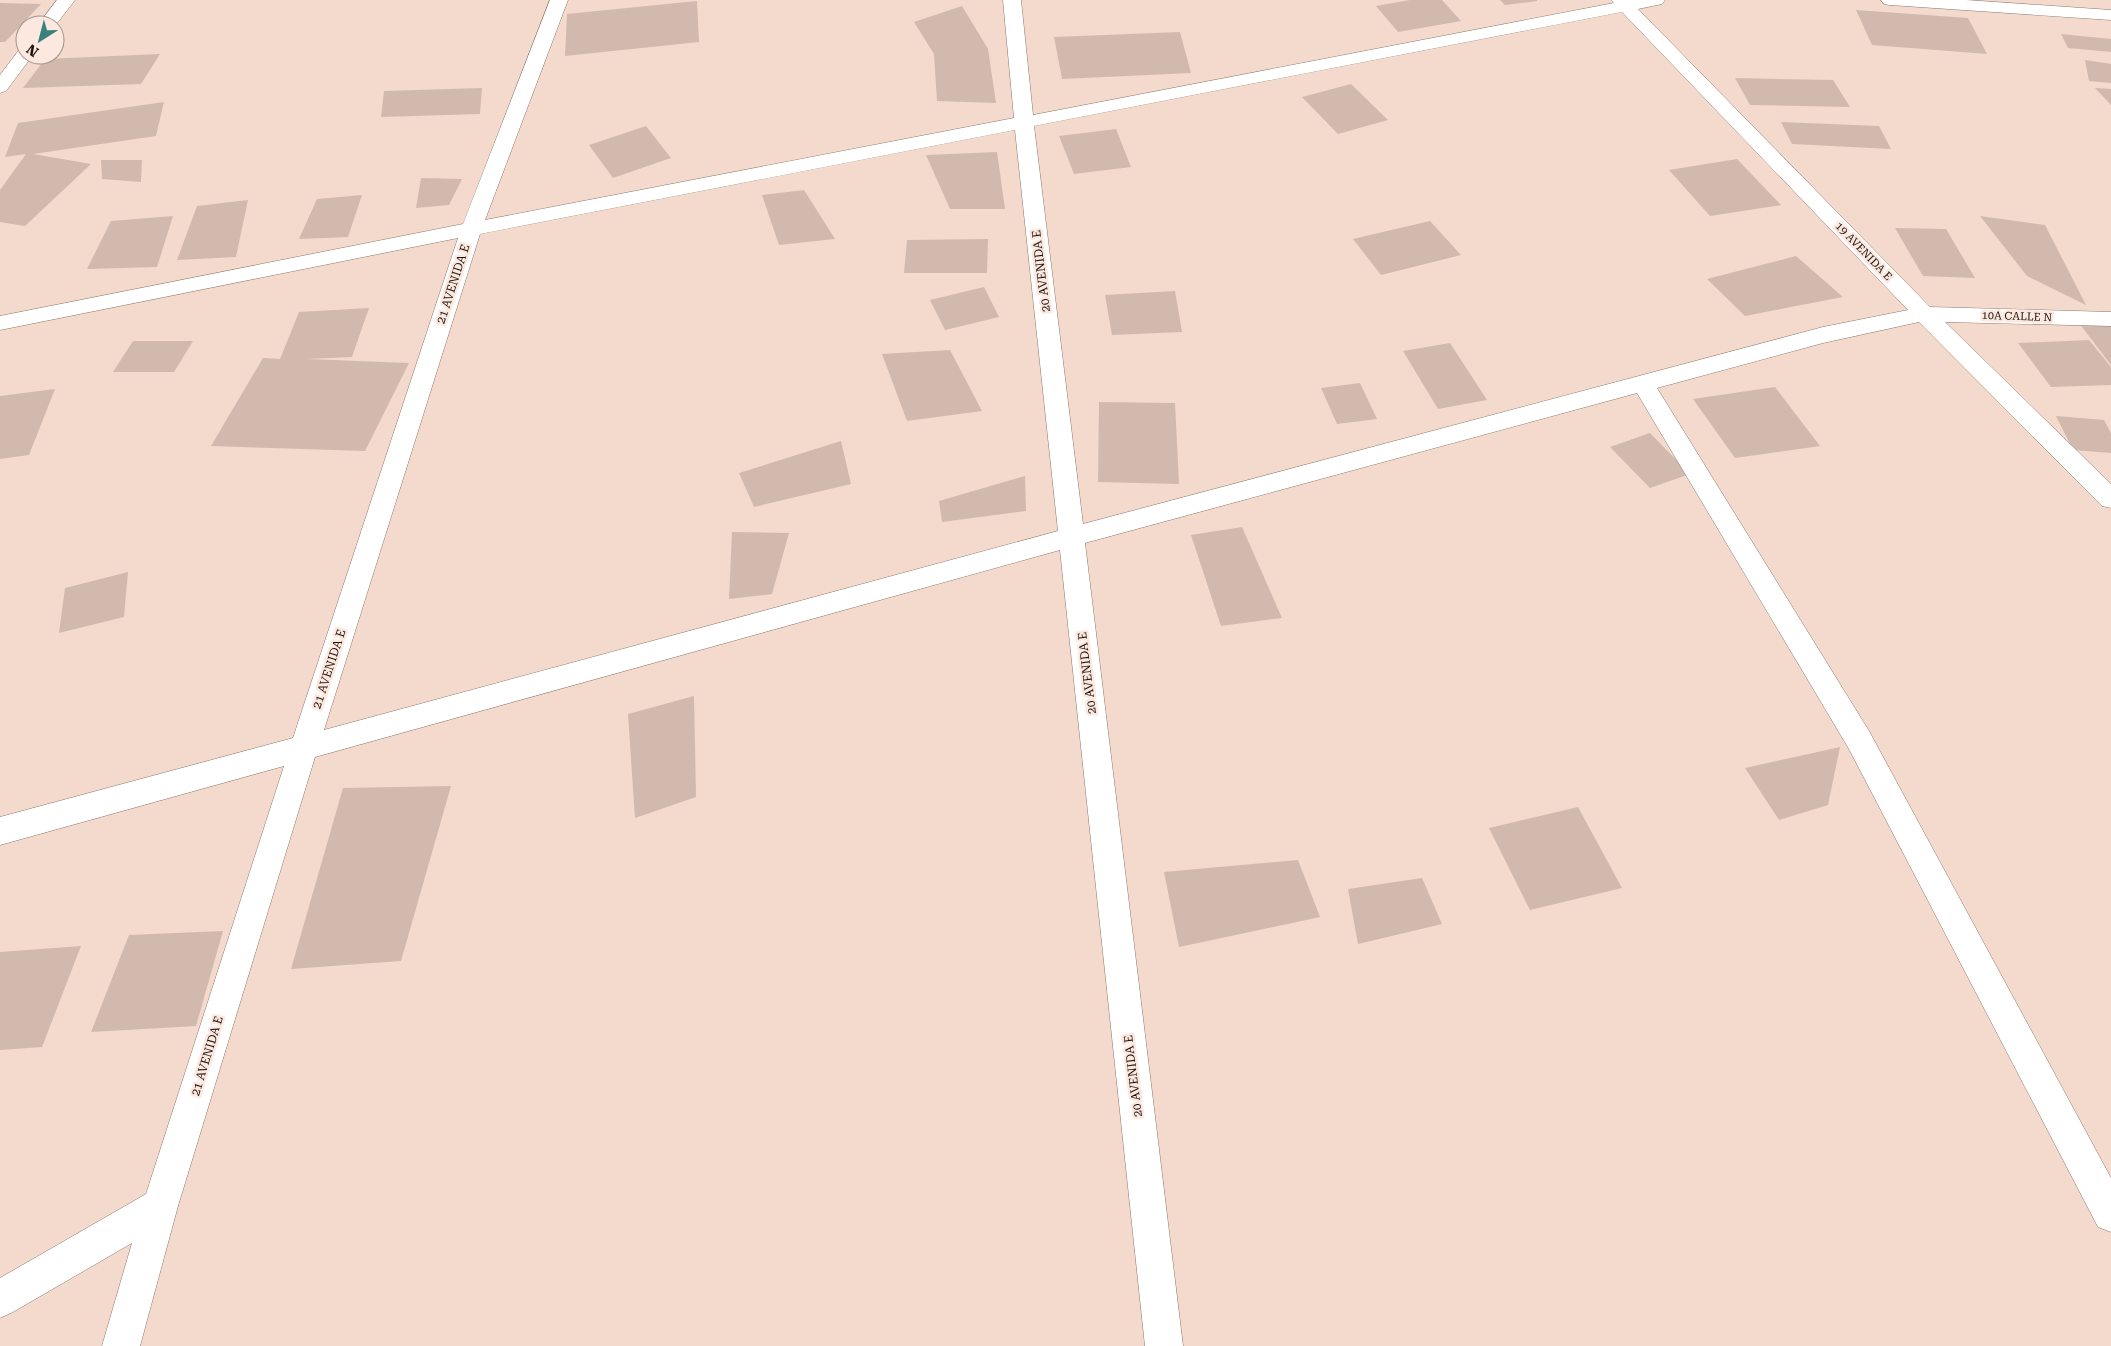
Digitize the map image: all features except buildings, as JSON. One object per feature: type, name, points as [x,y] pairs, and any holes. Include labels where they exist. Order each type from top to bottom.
[{"type":"street","points":[[55,15],[66,0]]},
{"type":"street","name":"21 AVENIDA E","points":[[121,1346],[160,1206],[304,746],[471,229],[559,0]]},
{"type":"street","name":"20 AVENIDA E","points":[[1012,0],[1024,122],[1164,1346]]},
{"type":"street","points":[[0,323],[1622,3],[1656,0]]},
{"type":"street","points":[[1897,0],[2111,15]]},
{"type":"street","name":"19 AVENIDA E","points":[[1622,3],[1924,314],[2111,499]]},
{"type":"street","points":[[0,88],[17,65]]},
{"type":"street","name":"10A CALLE N","points":[[0,831],[1071,537],[1823,335],[1924,314],[2111,319]]},
{"type":"street","points":[[1643,383],[1859,740],[2111,1214]]},
{"type":"street","points":[[0,1299],[160,1206]]}]
